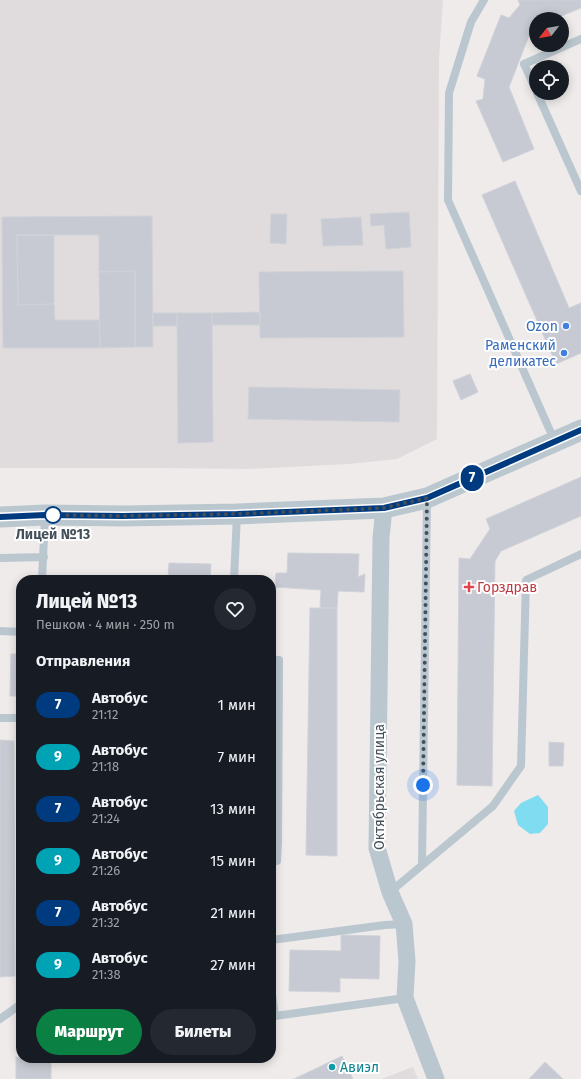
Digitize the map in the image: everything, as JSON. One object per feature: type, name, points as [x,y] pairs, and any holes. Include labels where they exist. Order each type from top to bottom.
[{"type":"street","points":[[0,517],[45,515],[123,516],[237,514],[384,508],[427,498],[581,430]]},
{"type":"street","name":"Октябрьская улица","points":[[384,508],[381,546],[376,848],[390,892],[404,924],[407,961],[405,998],[436,1079]]},
{"type":"lane","points":[[484,0],[471,22],[449,93],[448,200],[555,442]]},
{"type":"lane","points":[[533,60],[581,39]]},
{"type":"lane","points":[[529,62],[524,64],[529,75]]},
{"type":"lane","points":[[540,100],[581,191]]},
{"type":"lane","points":[[422,864],[427,498]]},
{"type":"lane","points":[[234,575],[237,514]]},
{"type":"lane","points":[[42,575],[45,515]]},
{"type":"lane","points":[[390,892],[493,806],[521,766],[526,580],[581,554]]},
{"type":"lane","points":[[0,558],[44,557]]},
{"type":"lane","points":[[0,631],[16,632]]},
{"type":"lane","points":[[276,660],[279,660],[278,842],[276,862]]},
{"type":"lane","points":[[0,718],[16,718]]},
{"type":"lane","points":[[276,939],[385,924],[404,924]]},
{"type":"lane","points":[[276,1016],[405,998]]},
{"type":"lane","points":[[0,1019],[16,1008]]},
{"type":"shaded area","points":[[0,0],[443,0],[439,60],[437,439],[397,459],[349,464],[247,469],[0,468]]},
{"type":"shaded area","points":[[413,1067],[418,1079],[381,1079]]},
{"type":"water","points":[[538,795],[548,807],[548,824],[540,833],[530,834],[518,825],[514,811],[521,803]]},
{"type":"building","points":[[518,0],[581,0],[581,8],[569,13],[529,12],[529,36],[509,87],[534,149],[503,162],[476,101],[483,99],[485,79],[477,76],[501,15],[509,18],[520,5]]},
{"type":"building","points":[[515,181],[569,308],[581,303],[581,353],[556,364],[482,195]]},
{"type":"building","points":[[409,212],[411,247],[386,249],[384,225],[371,226],[370,214]]},
{"type":"building","points":[[271,214],[287,214],[286,244],[270,243]]},
{"type":"building","points":[[152,216],[153,347],[135,347],[135,271],[99,272],[99,235],[17,235],[18,305],[54,304],[55,320],[99,320],[100,348],[3,348],[2,217]]},
{"type":"building","points":[[361,217],[363,245],[323,246],[321,219]]},
{"type":"building","points":[[17,235],[54,235],[54,304],[18,305]]},
{"type":"building","points":[[135,271],[135,347],[100,348],[99,272]]},
{"type":"building","points":[[403,271],[404,337],[260,338],[259,272]]},
{"type":"building","points":[[260,312],[260,325],[212,325],[212,313]]},
{"type":"building","points":[[153,313],[177,313],[177,326],[153,326]]},
{"type":"building","points":[[177,313],[212,313],[213,442],[178,443]]},
{"type":"building","points":[[470,374],[478,392],[461,400],[453,381]]},
{"type":"building","points":[[249,387],[400,390],[399,422],[248,419]]},
{"type":"building","points":[[581,477],[581,516],[501,551],[495,561],[492,786],[457,785],[459,558],[470,559],[490,529],[486,519]]},
{"type":"building","points":[[288,553],[359,554],[358,577],[365,574],[364,592],[338,591],[337,608],[320,608],[321,590],[276,587],[276,573],[287,573]]},
{"type":"building","points":[[169,563],[211,564],[210,575],[168,575]]},
{"type":"building","points":[[310,608],[337,608],[337,856],[306,855]]},
{"type":"building","points":[[11,654],[16,654],[16,696],[10,696]]},
{"type":"building","points":[[0,740],[14,741],[15,976],[0,977]]},
{"type":"building","points":[[549,742],[564,743],[563,766],[549,766]]},
{"type":"building","points":[[341,935],[380,936],[379,979],[340,978],[340,992],[289,991],[290,950],[341,951]]},
{"type":"building","name":"Авиэл","points":[[342,1056],[353,1079],[294,1079]]},
{"type":"building","points":[[545,1062],[563,1079],[529,1079]]},
{"type":"building","points":[[16,1063],[51,1063],[51,1079],[16,1079]]},
{"type":"bus line","name":"7","points":[[0,517],[45,515],[123,516],[237,514],[384,508],[427,498],[581,430]]},
{"type":"place","name":"Ozon","points":[[566,326]]},
{"type":"place","name":"Раменский деликатес","points":[[564,353]]},
{"type":"place","name":"Лицей №13","points":[[53,515]]},
{"type":"place","name":"Горздрав","points":[[469,587]]},
{"type":"place","name":"Авиэл","points":[[332,1067]]},
{"type":"route","points":[[53,515],[123,516],[237,514],[384,508],[427,498],[423,785]]}]
